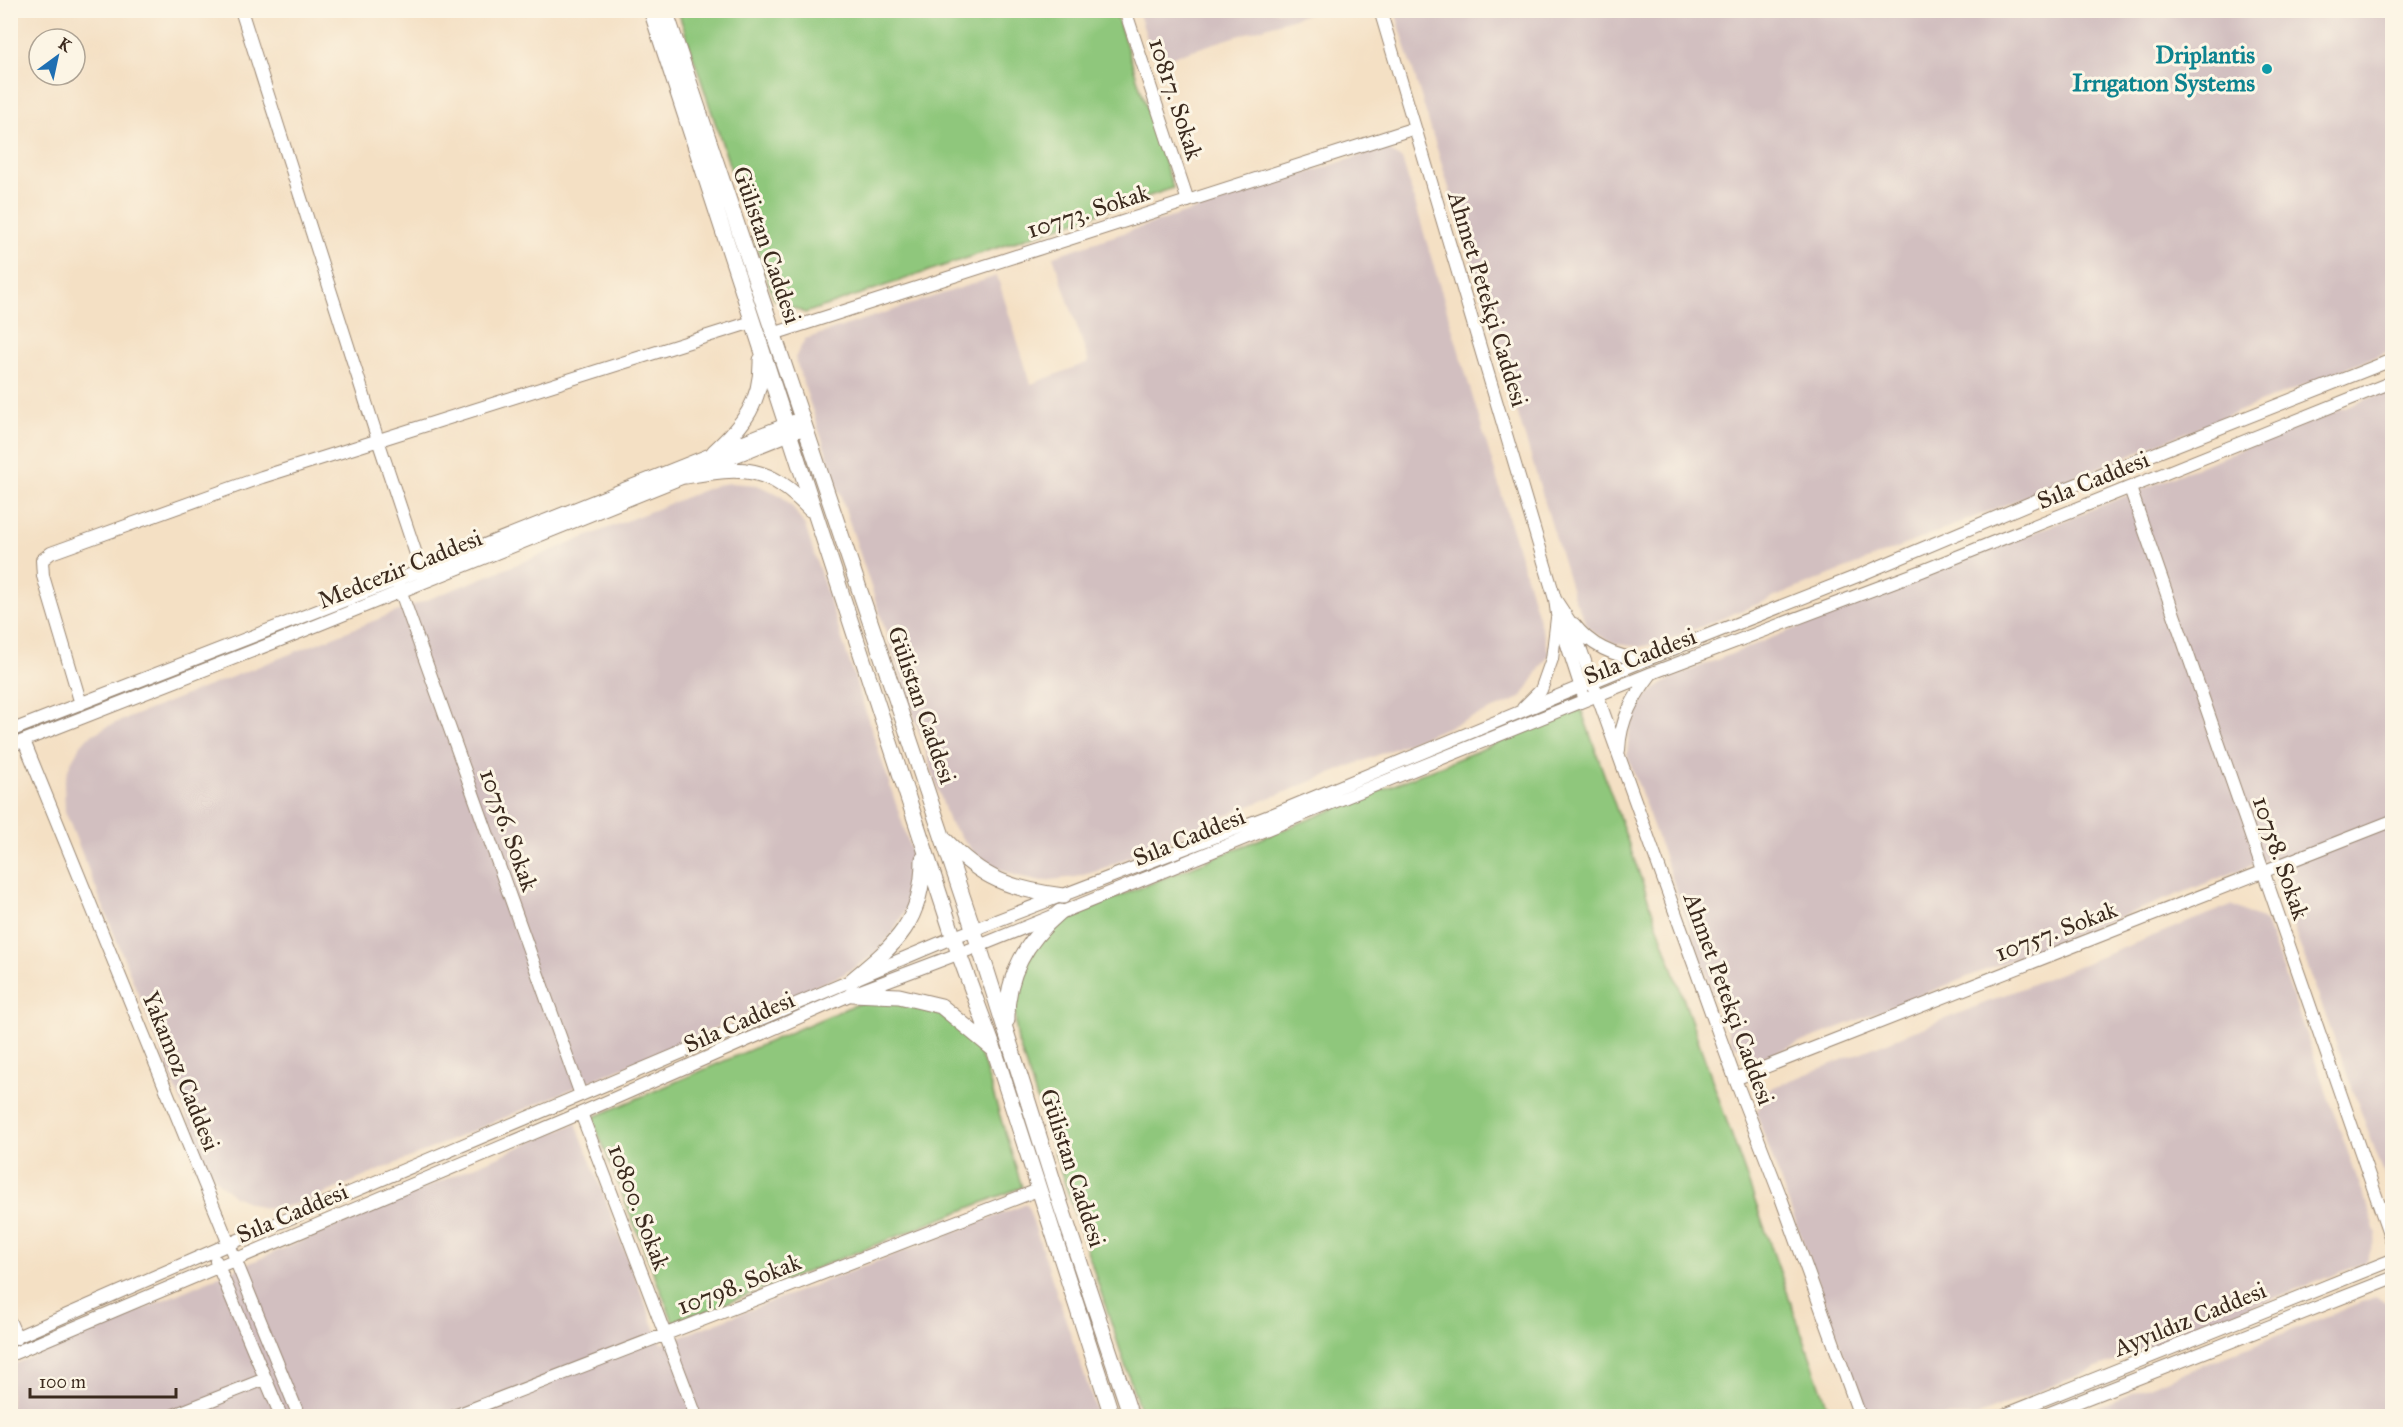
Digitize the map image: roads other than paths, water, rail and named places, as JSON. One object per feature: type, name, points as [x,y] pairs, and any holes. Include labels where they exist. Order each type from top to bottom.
[{"type":"main road","name":"Gülistan Caddesi","points":[[651,10],[958,954],[994,1049],[1112,1416]]},
{"type":"main road","name":"Gülistan Caddesi","points":[[665,10],[979,946],[1131,1416]]},
{"type":"main road","points":[[714,452],[734,434],[754,403],[760,379],[760,345]]},
{"type":"main road","points":[[686,476],[718,470],[754,471],[789,488],[814,513]]},
{"type":"main road","points":[[942,837],[963,858],[983,873],[1008,886],[1063,896]]},
{"type":"main road","points":[[852,988],[905,930],[916,905],[923,877],[923,844]]},
{"type":"main road","points":[[1007,1038],[1007,997],[1014,970],[1037,933],[1059,912]]},
{"type":"main road","points":[[852,988],[907,997],[941,1006],[994,1049]]},
{"type":"street","points":[[241,10],[378,440],[424,575]]},
{"type":"street","name":"10817. Sokak","points":[[1125,10],[1188,201]]},
{"type":"street","name":"Ahmet Petekçi Caddesi","points":[[1380,10],[1556,599],[1593,682],[1735,1079],[1860,1416]]},
{"type":"street","name":"10773. Sokak","points":[[773,334],[1415,128]]},
{"type":"street","points":[[81,704],[43,576],[42,560],[51,553],[240,485],[752,322]]},
{"type":"street","name":"Sıla Caddesi","points":[[10,1355],[581,1113],[852,988],[954,937],[1280,812],[2042,498],[2392,360]]},
{"type":"street","name":"Sıla Caddesi","points":[[852,988],[979,946],[1652,673],[1911,575],[2392,382]]},
{"type":"street","name":"Medcezir Caddesi","points":[[10,746],[399,586],[714,452],[803,423]]},
{"type":"street","name":"Medcezir Caddesi","points":[[424,575],[686,476],[786,428]]},
{"type":"street","name":"10758. Sokak","points":[[2130,488],[2392,1242]]},
{"type":"street","name":"Medcezir Caddesi","points":[[10,731],[399,586]]},
{"type":"street","name":"10756. Sokak","points":[[399,586],[581,1095]]},
{"type":"street","points":[[1562,613],[1594,644],[1628,658],[1645,660]]},
{"type":"street","points":[[1519,712],[1541,690],[1552,659],[1562,613]]},
{"type":"street","name":"Ahmet Petekçi Caddesi","points":[[1562,613],[1585,700]]},
{"type":"street","points":[[1619,754],[1619,737],[1628,711],[1640,688],[1652,673]]},
{"type":"street","name":"Yakamoz Caddesi","points":[[24,741],[299,1416]]},
{"type":"street","name":"10757. Sokak","points":[[1735,1079],[2392,821]]},
{"type":"street","points":[[10,1322],[14,1339],[212,1251],[581,1095],[852,988]]},
{"type":"street","name":"10800. Sokak","points":[[581,1113],[696,1416]]},
{"type":"street","name":"10798. Sokak","points":[[454,1416],[1038,1190]]},
{"type":"street","points":[[212,1251],[281,1416]]},
{"type":"street","name":"Ayyıldız Caddesi","points":[[2002,1416],[2392,1260]]},
{"type":"street","name":"Ayyıldız Caddesi","points":[[2042,1416],[2392,1278]]},
{"type":"street","points":[[171,1416],[265,1378]]},
{"type":"place","name":"Driplantis Irrıgatıon Systems","points":[[2267,69]]}]
